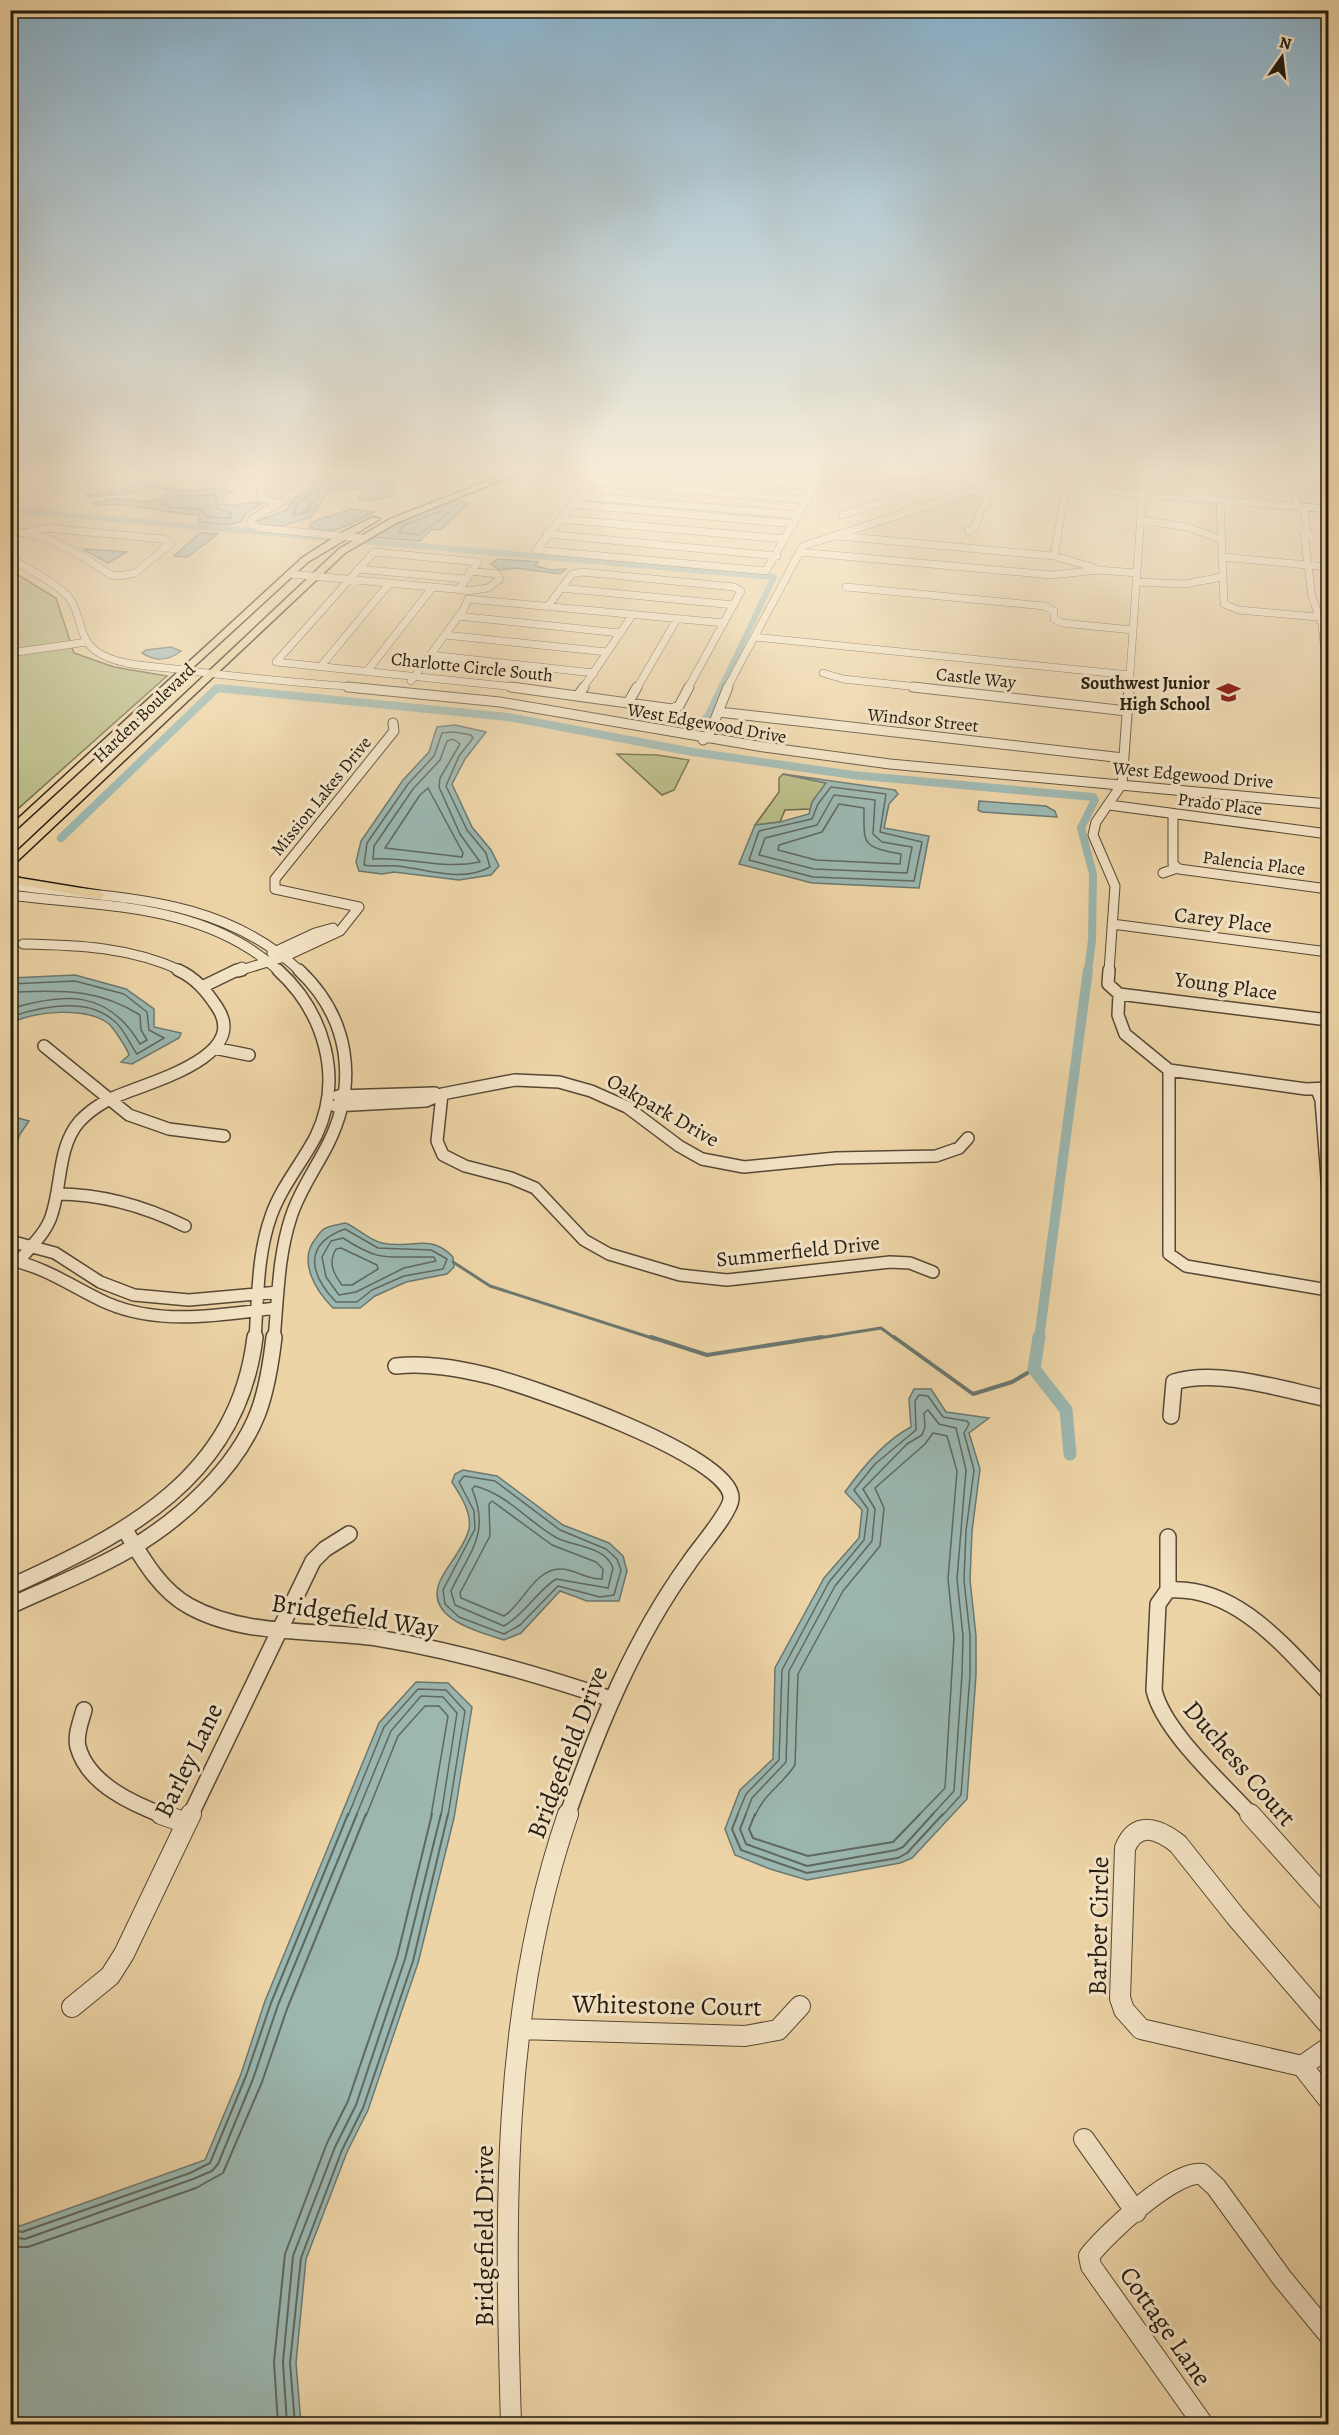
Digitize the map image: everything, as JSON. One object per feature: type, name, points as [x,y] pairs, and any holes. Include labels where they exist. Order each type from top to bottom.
[{"type":"main road","name":"Harden Boulevard","points":[[10,832],[279,584]]},
{"type":"main road","name":"Harden Boulevard","points":[[10,865],[306,584]]},
{"type":"main road","points":[[10,877],[17,881],[99,895]]},
{"type":"street","points":[[10,653],[87,642],[80,627],[78,612],[69,597],[49,584]]},
{"type":"street","name":"Charlotte Circle South","points":[[345,584],[276,662],[579,694],[664,710],[679,706],[723,624]]},
{"type":"street","points":[[385,584],[432,588],[548,606],[723,624],[741,589],[702,584]]},
{"type":"street","points":[[321,666],[389,584]]},
{"type":"street","points":[[403,691],[459,616],[465,584]]},
{"type":"street","points":[[465,593],[488,588],[494,584]]},
{"type":"street","points":[[548,606],[565,584]]},
{"type":"street","points":[[704,739],[720,712],[727,689],[783,584]]},
{"type":"street","points":[[1137,584],[1122,784],[1109,805],[1097,818],[1093,834],[1096,847],[1115,885],[1108,984],[1119,994],[1118,1015],[1121,1027],[1128,1039],[1169,1070],[1323,1089],[1321,1100],[1329,1191]]},
{"type":"street","points":[[1223,584],[1226,606],[1239,610],[1324,618]]},
{"type":"street","points":[[1312,584],[1312,597],[1324,618],[1329,680]]},
{"type":"street","points":[[846,587],[1044,606],[1054,611],[1054,619],[1062,623],[1133,630]]},
{"type":"street","points":[[368,670],[432,588]]},
{"type":"street","points":[[561,588],[734,605]]},
{"type":"street","points":[[579,694],[633,614]]},
{"type":"street","points":[[459,616],[620,633]]},
{"type":"street","points":[[628,703],[677,619]]},
{"type":"street","points":[[445,635],[607,652]]},
{"type":"street","points":[[755,637],[1130,675]]},
{"type":"street","name":"West Edgewood Drive","points":[[87,642],[99,653],[110,658],[183,671],[518,707],[877,766],[976,776],[1122,784],[1329,804]]},
{"type":"street","points":[[430,655],[594,673]]},
{"type":"street","name":"Castle Way","points":[[823,673],[843,679],[1127,711]]},
{"type":"street","name":"West Edgewood Drive","points":[[356,689],[403,691],[538,707],[704,739]]},
{"type":"street","name":"Windsor Street","points":[[720,712],[1124,758]]},
{"type":"street","name":"Mission Lakes Drive","points":[[204,986],[309,941],[340,931],[359,908],[289,894],[275,889],[275,879],[394,731],[393,723]]},
{"type":"street","name":"Prado Place","points":[[1109,805],[1329,834]]},
{"type":"street","name":"Palencia Place","points":[[1173,815],[1173,864],[1177,868]]},
{"type":"street","name":"Palencia Place","points":[[1163,873],[1177,868],[1329,889]]},
{"type":"street","points":[[10,885],[181,906],[219,920],[315,983],[333,1010],[347,1057],[344,1101],[323,1156],[298,1199],[286,1232],[265,1394],[259,1414],[243,1440],[195,1498],[135,1547],[10,1606]]},
{"type":"street","points":[[10,895],[57,902],[132,907],[162,913],[220,933],[273,956],[312,1010],[329,1057],[332,1076],[328,1101],[304,1156],[284,1185],[274,1207],[266,1234],[249,1372],[226,1432],[191,1478],[125,1530],[87,1552],[10,1587]]},
{"type":"street","name":"Carey Place","points":[[1113,924],[1329,952]]},
{"type":"street","points":[[23,944],[80,945],[130,952],[162,962],[204,986],[222,1015],[221,1036],[214,1048],[185,1069],[110,1099],[82,1118],[71,1134],[51,1218],[31,1246],[15,1261],[109,1304],[144,1314],[166,1316],[276,1308]]},
{"type":"street","name":"Young Place","points":[[1119,994],[1329,1020]]},
{"type":"street","points":[[44,1046],[64,1059],[118,1108],[145,1121],[177,1130],[224,1136]]},
{"type":"street","points":[[214,1048],[249,1055]]},
{"type":"street","points":[[1169,1070],[1167,1250],[1174,1260],[1186,1266],[1329,1290]]},
{"type":"street","name":"Oakpark Drive","points":[[328,1101],[396,1099],[426,1101],[442,1094],[514,1080],[547,1080],[603,1096],[639,1114],[696,1156],[730,1166],[756,1167],[836,1158],[936,1156],[958,1148],[969,1138]]},
{"type":"street","name":"Summerfield Drive","points":[[442,1094],[437,1143],[443,1157],[456,1164],[506,1176],[532,1187],[552,1204],[579,1237],[609,1254],[674,1274],[707,1280],[743,1279],[890,1262],[910,1263],[933,1272]]},
{"type":"street","points":[[57,1194],[87,1194],[126,1202],[150,1209],[185,1227]]},
{"type":"street","points":[[10,1242],[55,1253],[100,1282],[134,1295],[189,1300],[278,1292]]},
{"type":"street","name":"Bridgefield Drive","points":[[396,1366],[426,1363],[517,1382],[562,1396],[656,1437],[727,1483],[731,1493],[730,1505],[667,1591],[610,1699],[572,1798],[553,1862],[532,1957],[520,2029],[509,2144],[507,2210],[511,2424]]},
{"type":"street","points":[[1171,1416],[1174,1382],[1181,1377],[1217,1378],[1328,1400]]},
{"type":"street","name":"Bridgefield Way","points":[[125,1530],[160,1582],[189,1606],[228,1620],[368,1637],[431,1649],[519,1671],[610,1699]]},
{"type":"street","name":"Barley Lane","points":[[72,2007],[110,1976],[124,1954],[313,1561],[325,1549],[349,1534]]},
{"type":"street","name":"Duchess Court","points":[[1168,1537],[1168,1590],[1158,1604],[1154,1690],[1157,1703],[1171,1726],[1329,1901]]},
{"type":"street","points":[[1168,1590],[1181,1586],[1191,1589],[1220,1600],[1252,1617],[1329,1692]]},
{"type":"street","points":[[84,1710],[78,1735],[78,1747],[95,1774],[114,1791],[138,1805],[186,1823]]},
{"type":"street","name":"Barber Circle","points":[[1302,2066],[1141,2030],[1131,2021],[1120,1998],[1120,1922],[1125,1848],[1129,1837],[1138,1831],[1155,1830],[1182,1849],[1235,1917],[1329,2024]]},
{"type":"street","name":"Whitestone Court","points":[[520,2029],[745,2036],[770,2034],[785,2027],[800,2006]]},
{"type":"street","points":[[1329,2048],[1302,2066],[1329,2099]]},
{"type":"street","points":[[1084,2139],[1136,2212],[1189,2175],[1202,2174],[1216,2187],[1281,2278],[1329,2334]]},
{"type":"street","name":"Cottage Lane","points":[[1136,2212],[1096,2245],[1089,2256],[1091,2266],[1203,2424]]},
{"type":"green space","points":[[10,584],[32,584],[56,598],[74,653],[114,667],[167,676],[11,815]]},
{"type":"green space","points":[[617,754],[657,755],[689,760],[674,790],[662,795]]},
{"type":"green space","points":[[783,774],[826,783],[812,802],[811,809],[785,810],[780,822],[755,825],[779,792],[779,778]]},
{"type":"water","points":[[171,647],[181,651],[162,659],[152,658],[142,653],[146,650]]},
{"type":"water","points":[[455,725],[486,732],[465,759],[452,784],[472,827],[491,850],[499,866],[491,875],[459,880],[394,872],[382,874],[359,871],[356,862],[361,841],[403,780],[429,752],[437,727]]},
{"type":"water","points":[[783,774],[895,790],[898,794],[889,804],[884,828],[929,836],[919,888],[812,883],[739,864],[755,825],[780,822],[809,814],[812,802],[826,783]]},
{"type":"water","points":[[979,801],[1046,806],[1055,811],[1057,817],[982,812],[978,810]]},
{"type":"water","points":[[75,975],[126,989],[154,1009],[154,1027],[181,1033],[179,1038],[132,1064],[121,1062],[129,1055],[111,1026],[88,1015],[45,1013],[20,1019],[11,1024],[11,978]]},
{"type":"water","points":[[11,1116],[29,1121],[20,1134],[11,1159]]},
{"type":"water","points":[[345,1223],[382,1243],[436,1245],[453,1257],[454,1267],[447,1274],[406,1282],[375,1296],[360,1308],[333,1308],[315,1284],[308,1256],[316,1238],[322,1231]]},
{"type":"water","points":[[914,1389],[931,1389],[946,1412],[989,1418],[969,1433],[980,1469],[972,1531],[970,1580],[976,1636],[976,1675],[967,1799],[912,1858],[900,1863],[807,1880],[735,1855],[725,1829],[740,1790],[773,1759],[775,1668],[824,1578],[859,1538],[862,1510],[845,1492],[883,1447],[911,1427],[909,1399]]},
{"type":"water","points":[[463,1470],[497,1476],[563,1525],[609,1543],[623,1556],[627,1571],[619,1601],[587,1601],[560,1591],[521,1633],[504,1640],[466,1627],[454,1620],[438,1602],[437,1591],[442,1577],[461,1548],[469,1529],[467,1510],[452,1482],[455,1474]]},
{"type":"water","points":[[416,1682],[448,1683],[472,1707],[454,1818],[418,1963],[368,2110],[347,2152],[306,2259],[296,2363],[301,2424],[11,2424],[11,2222],[20,2226],[205,2160],[241,2074],[265,2001],[379,1723]]},
{"type":"waterway","points":[[721,688],[771,584]]},
{"type":"waterway","points":[[699,724],[708,717],[722,687]]},
{"type":"waterway","points":[[61,838],[217,688]]},
{"type":"waterway","points":[[217,688],[508,717],[693,752],[853,775],[1093,797],[1095,800],[1081,828],[1093,874],[1092,940],[1088,971]]},
{"type":"waterway","points":[[1039,1339],[1088,970]]},
{"type":"waterway","points":[[453,1262],[490,1286],[655,1339]]},
{"type":"waterway","points":[[813,1339],[881,1328],[896,1339]]},
{"type":"waterway","points":[[651,1337],[707,1355],[822,1337]]},
{"type":"waterway","points":[[894,1337],[973,1394],[1012,1382],[1034,1369]]},
{"type":"waterway","points":[[1039,1337],[1034,1369],[1066,1410],[1070,1454]]},
{"type":"place","name":"Southwest Junior High School","points":[[1228,693]]}]
